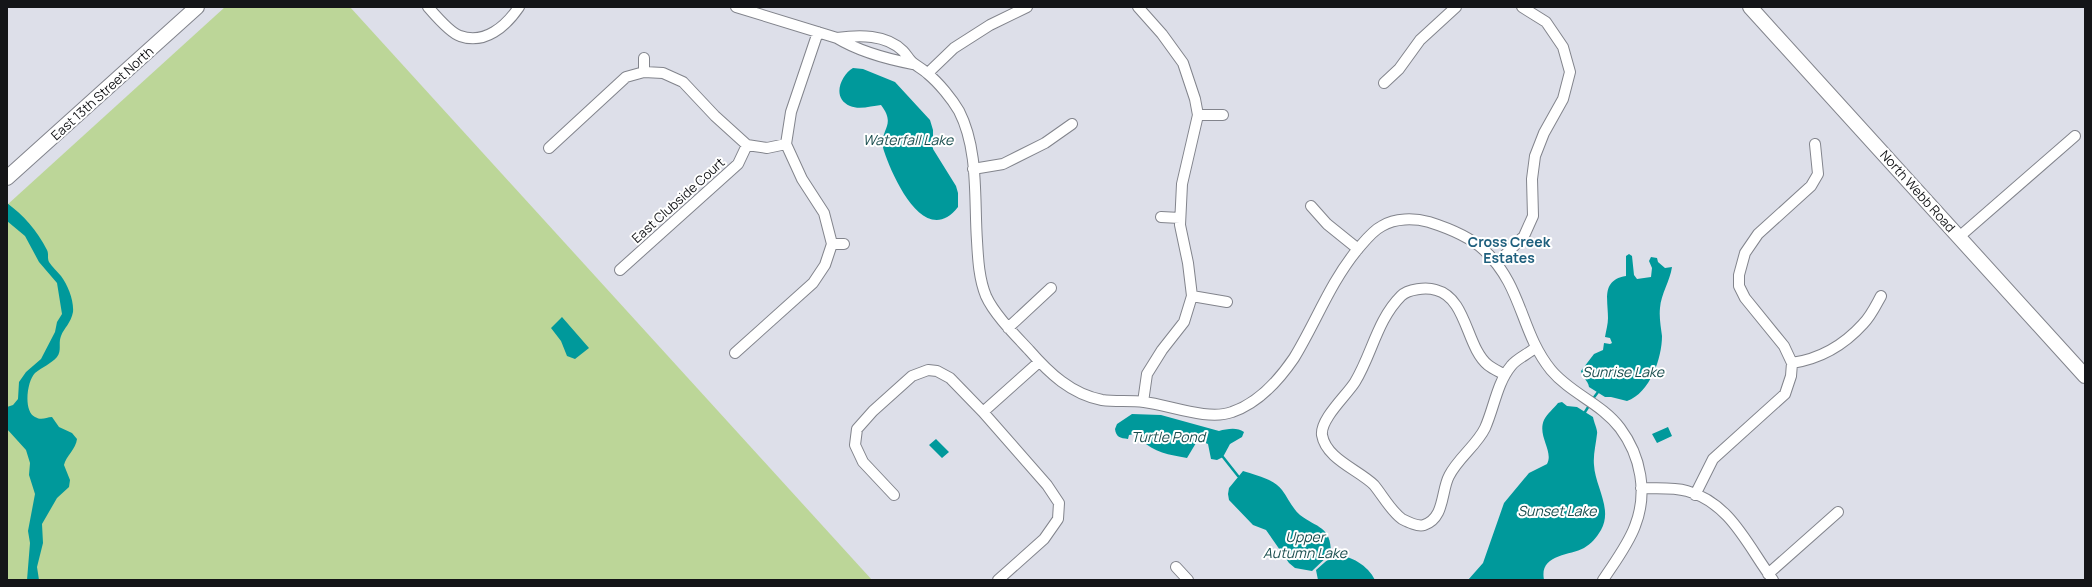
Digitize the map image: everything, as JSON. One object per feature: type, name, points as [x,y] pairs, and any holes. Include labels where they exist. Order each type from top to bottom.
[{"type":"main road","name":"East 13th Street North","points":[[7,178],[197,7]]},
{"type":"main road","name":"North Webb Road","points":[[1750,7],[2085,376]]},
{"type":"street","points":[[428,7],[437,18],[459,36],[480,38],[492,34],[510,20],[519,7]]},
{"type":"street","points":[[736,7],[837,38],[852,47],[895,61],[913,64]]},
{"type":"street","points":[[928,73],[954,48],[990,24],[1027,7]]},
{"type":"street","points":[[1138,7],[1162,34],[1183,63],[1196,99],[1198,115],[1182,184],[1180,218],[1192,296],[1184,322],[1162,350],[1147,374],[1143,402]]},
{"type":"street","points":[[1384,82],[1399,69],[1420,40],[1456,7]]},
{"type":"street","points":[[1497,263],[1524,236],[1533,216],[1532,179],[1535,156],[1544,133],[1563,99],[1570,72],[1563,47],[1546,22],[1522,7]]},
{"type":"street","points":[[735,353],[813,283],[825,265],[832,244],[824,213],[802,180],[786,144],[791,112],[818,32]]},
{"type":"street","points":[[837,38],[853,36],[890,41],[902,50],[913,64],[928,73],[958,110],[970,143],[973,169],[978,267],[986,298],[1008,328],[1054,377],[1078,392],[1102,400],[1143,402],[1215,415],[1231,413],[1253,402],[1274,384],[1294,358],[1330,289],[1358,249],[1381,226],[1402,220],[1422,220],[1440,225],[1464,236],[1482,248],[1497,263],[1514,289],[1536,348],[1552,371],[1571,389],[1591,401],[1610,416],[1627,437],[1634,452],[1640,470],[1642,497],[1635,527],[1603,580]]},
{"type":"street","points":[[644,58],[644,72]]},
{"type":"street","points":[[549,148],[626,77],[644,72],[663,73],[683,82],[715,116],[747,145],[767,148],[786,144]]},
{"type":"street","points":[[1198,115],[1223,115]]},
{"type":"street","points":[[973,169],[1004,164],[1045,143],[1072,124]]},
{"type":"street","points":[[1959,236],[2075,136]]},
{"type":"street","points":[[1695,495],[1713,459],[1785,394],[1791,376],[1792,363],[1784,346],[1745,298],[1739,286],[1739,275],[1745,253],[1758,234],[1811,186],[1818,174],[1814,144]]},
{"type":"street","name":"East Clubside Court","points":[[620,270],[738,164],[747,145]]},
{"type":"street","points":[[1311,206],[1327,224],[1358,249]]},
{"type":"street","points":[[1161,217],[1180,218]]},
{"type":"street","points":[[832,244],[844,244]]},
{"type":"street","points":[[1008,328],[1051,288]]},
{"type":"street","points":[[1505,375],[1487,365],[1476,349],[1463,318],[1450,297],[1437,290],[1421,288],[1402,295],[1386,315],[1356,382],[1324,423],[1322,434],[1326,446],[1336,456],[1373,484],[1402,518],[1416,525],[1424,525],[1435,517],[1442,503],[1449,476],[1484,429],[1505,375],[1511,365],[1536,348]]},
{"type":"street","points":[[1192,296],[1227,302]]},
{"type":"street","points":[[1792,363],[1808,360],[1830,351],[1864,324],[1882,296]]},
{"type":"street","points":[[983,412],[1039,362]]},
{"type":"street","points":[[894,495],[863,462],[854,445],[856,429],[873,410],[912,376],[928,370],[937,371],[950,378],[983,412],[1047,485],[1058,503],[1058,520],[1044,539],[998,580]]},
{"type":"street","points":[[1641,488],[1663,488],[1688,491],[1713,503],[1738,526],[1770,577],[1838,512]]},
{"type":"street","points":[[1176,567],[1188,580]]},
{"type":"green space","points":[[225,7],[350,7],[872,580],[7,580],[7,205]]},
{"type":"water","name":"Waterfall Lake","points":[[853,68],[863,69],[895,82],[930,120],[933,130],[933,149],[956,186],[958,193],[958,207],[946,218],[934,220],[922,215],[912,205],[903,192],[888,163],[884,151],[883,138],[888,124],[888,119],[886,112],[881,105],[861,108],[854,107],[844,102],[841,98],[839,92],[842,81]]},
{"type":"water","points":[[7,203],[24,218],[39,236],[47,250],[49,262],[66,284],[70,293],[73,308],[71,319],[61,336],[60,349],[57,357],[35,373],[28,389],[28,403],[31,414],[40,419],[52,417],[59,427],[72,433],[77,439],[75,446],[64,465],[70,480],[69,487],[57,498],[42,524],[43,543],[37,567],[39,580],[27,580],[30,543],[28,531],[35,494],[29,475],[30,463],[26,450],[7,429],[7,407],[13,405],[18,399],[19,382],[26,372],[41,359],[55,332],[57,322],[62,314],[57,283],[39,262],[25,236],[7,221]]},
{"type":"water","name":"Sunrise Lake","points":[[1629,254],[1632,256],[1634,275],[1637,279],[1651,277],[1652,268],[1649,261],[1651,257],[1657,258],[1658,262],[1665,268],[1672,267],[1660,308],[1662,336],[1657,364],[1648,383],[1642,391],[1627,401],[1605,397],[1589,387],[1581,371],[1594,354],[1603,350],[1604,343],[1612,343],[1610,338],[1605,337],[1608,320],[1607,298],[1609,286],[1618,278],[1626,276],[1626,256]]},
{"type":"water","points":[[562,317],[589,348],[575,359],[567,356],[561,341],[551,328]]},
{"type":"water","name":"Sunset Lake","points":[[1562,402],[1567,406],[1577,407],[1593,417],[1597,432],[1594,465],[1605,514],[1601,530],[1594,540],[1584,548],[1556,557],[1546,565],[1544,580],[1468,580],[1483,563],[1504,503],[1529,473],[1547,464],[1549,459],[1542,432],[1542,426],[1549,413],[1558,403]]},
{"type":"water","name":"Turtle Pond","points":[[1132,414],[1161,415],[1219,431],[1235,429],[1244,432],[1242,437],[1230,444],[1223,457],[1217,460],[1211,459],[1208,444],[1203,442],[1196,443],[1187,458],[1168,454],[1151,447],[1141,440],[1140,433],[1129,435],[1128,439],[1119,437],[1116,434],[1115,429],[1117,424]]},
{"type":"water","points":[[1668,427],[1672,436],[1657,443],[1652,434]]},
{"type":"water","points":[[936,439],[949,452],[942,458],[929,445]]},
{"type":"water","name":"Upper Autumn Lake","points":[[1243,471],[1264,478],[1279,486],[1292,506],[1300,515],[1326,533],[1329,538],[1331,553],[1312,571],[1295,568],[1289,563],[1266,530],[1253,525],[1229,500],[1229,488]]},
{"type":"water","points":[[1333,555],[1345,556],[1363,565],[1375,580],[1318,580],[1316,570]]},
{"type":"waterway","points":[[1592,400],[1598,392]]},
{"type":"waterway","points":[[1585,412],[1590,404]]},
{"type":"waterway","points":[[1223,457],[1238,476]]},
{"type":"district","name":"Cross Creek Estates","points":[[1509,250]]}]
